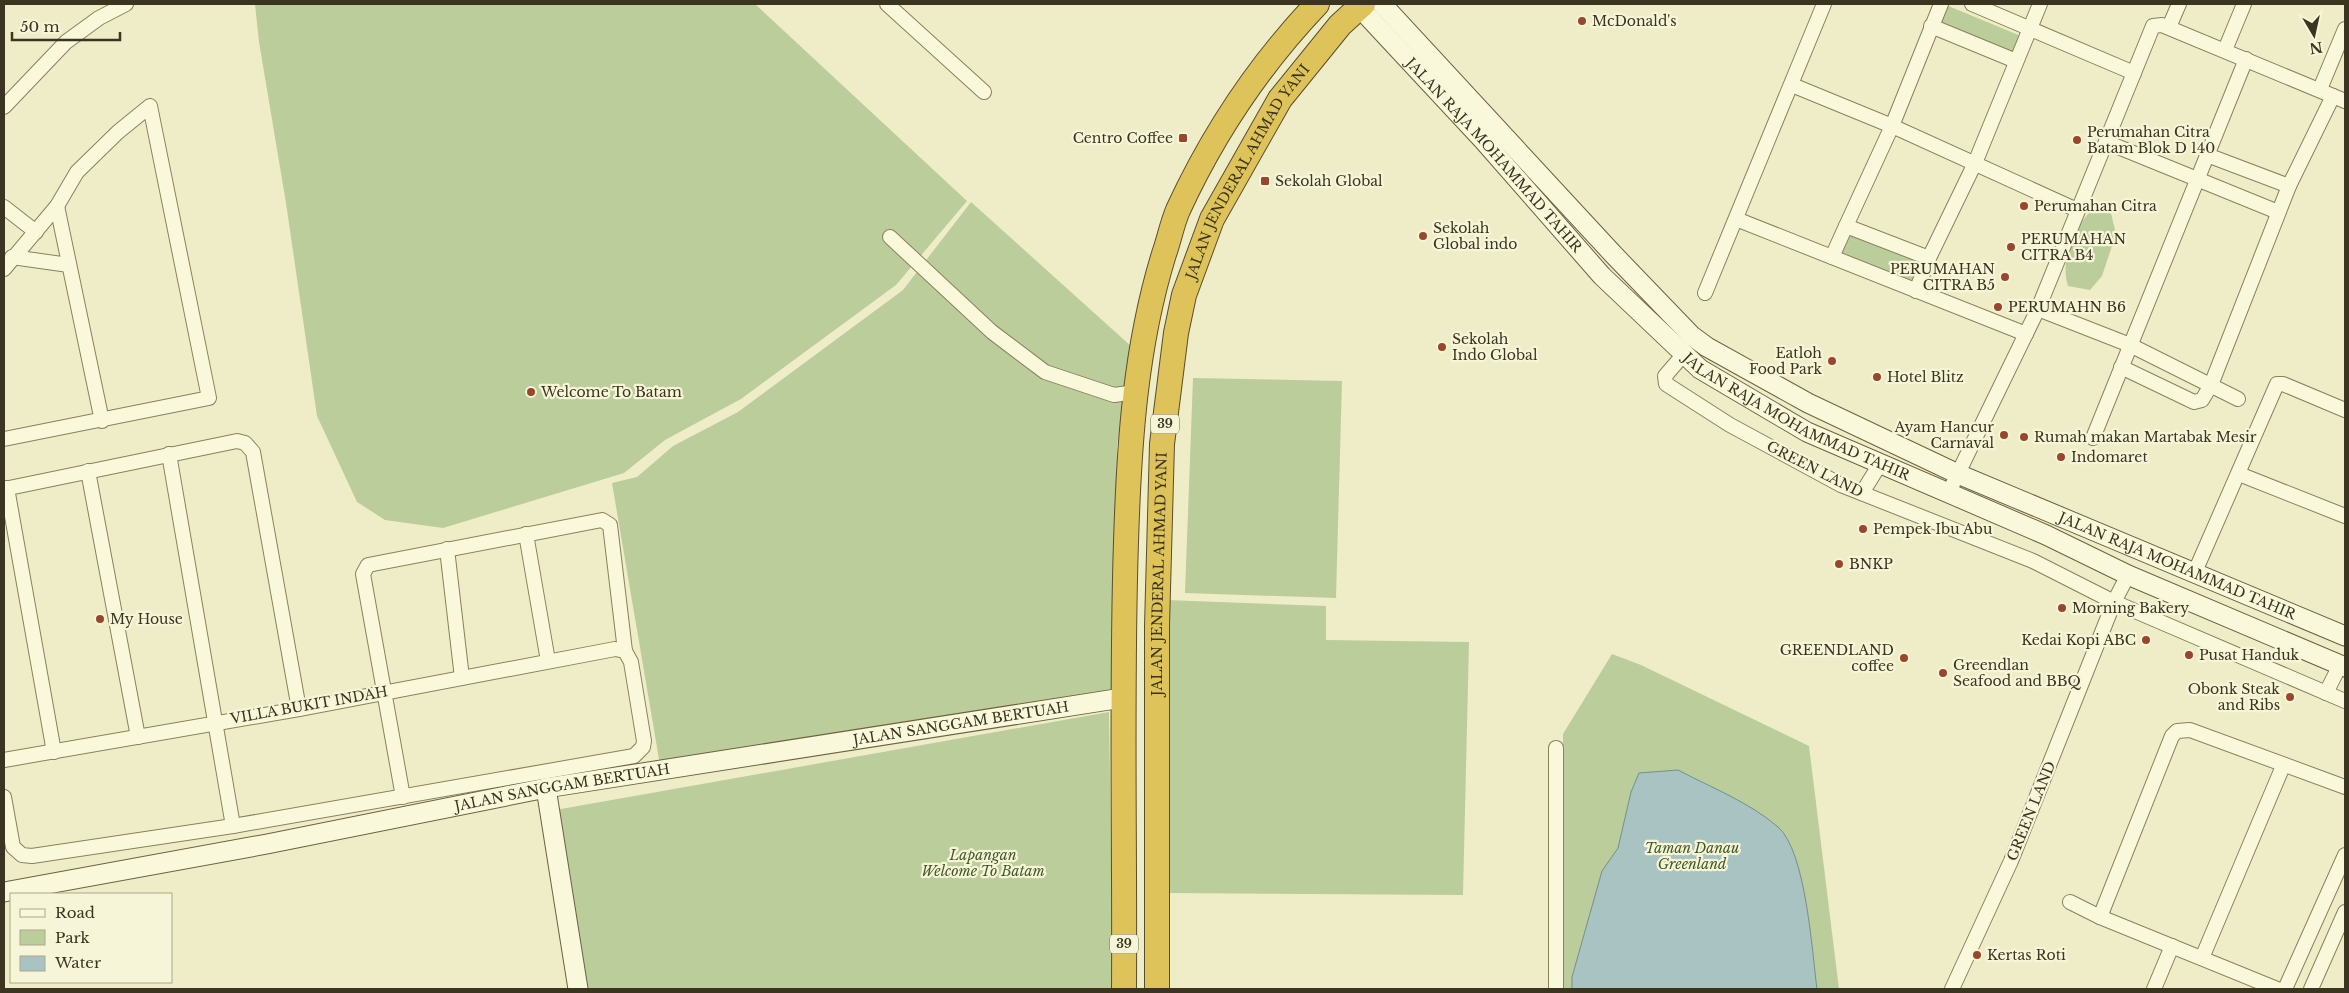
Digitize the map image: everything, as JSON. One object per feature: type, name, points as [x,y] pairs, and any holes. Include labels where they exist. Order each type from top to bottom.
[{"type":"highway","name":"39","points":[[1124,989],[1122,698],[1129,446],[1145,331],[1155,284],[1178,211],[1218,136],[1252,80],[1317,4]]},
{"type":"highway","name":"JALAN JENDERAL AHMAD YANI","points":[[1157,989],[1157,626],[1162,444],[1176,333],[1184,295],[1212,219],[1280,99],[1340,26],[1361,6]]},
{"type":"highway","points":[[1124,899],[1157,900]]},
{"type":"main road","name":"JALAN RAJA MOHAMMAD TAHIR","points":[[1382,4],[1613,254],[1692,336],[1708,347],[1808,403],[1958,474],[2345,636]]},
{"type":"main road","name":"JALAN RAJA MOHAMMAD TAHIR","points":[[1361,6],[1483,140],[1602,276],[1700,369],[1807,432],[2046,535],[2128,575],[2343,666]]},
{"type":"main road","name":"JALAN SANGGAM BERTUAH","points":[[4,892],[257,846],[546,788],[1122,698]]},
{"type":"main road","points":[[546,788],[578,989]]},
{"type":"street","points":[[4,107],[66,42],[99,18],[126,4]]},
{"type":"street","points":[[887,4],[984,92]]},
{"type":"street","points":[[1705,293],[1792,86],[1824,4]]},
{"type":"street","points":[[1832,257],[1892,126],[1941,4]]},
{"type":"street","points":[[1972,4],[2134,73]]},
{"type":"street","points":[[1916,290],[1929,258],[1975,163],[2040,4]]},
{"type":"street","points":[[2169,27],[2179,4]]},
{"type":"street","points":[[2225,50],[2244,4]]},
{"type":"street","points":[[1949,492],[2038,309],[2153,26],[2158,24],[2169,27],[2333,95]]},
{"type":"street","points":[[1931,26],[2016,61]]},
{"type":"street","points":[[2121,367],[2194,402],[2202,400],[2211,385],[2289,186],[2333,95],[2345,29]]},
{"type":"street","points":[[2093,438],[2246,59]]},
{"type":"street","points":[[1792,86],[1892,126],[2077,210]]},
{"type":"street","points":[[4,269],[12,257],[58,206],[77,172],[118,132],[150,106],[209,398],[102,421],[4,439]]},
{"type":"street","points":[[2106,142],[2278,212]]},
{"type":"street","points":[[2206,155],[2289,186]]},
{"type":"street","points":[[58,206],[102,421]]},
{"type":"street","points":[[4,207],[36,232]]},
{"type":"street","points":[[1736,219],[2026,334]]},
{"type":"street","points":[[1846,226],[1929,258]]},
{"type":"street","points":[[890,237],[992,332],[1045,372],[1114,395],[1136,392]]},
{"type":"street","points":[[12,257],[69,264]]},
{"type":"street","points":[[2038,309],[2130,345],[2238,399]]},
{"type":"street","name":"GREEN LAND","points":[[1684,354],[1665,376],[1666,384],[1730,425],[1841,485],[2033,561],[2114,602]]},
{"type":"street","points":[[2194,574],[2240,474],[2277,384],[2283,384],[2345,410]]},
{"type":"street","points":[[54,752],[6,489],[238,441],[245,443],[252,452],[299,709]]},
{"type":"street","points":[[169,454],[233,826]]},
{"type":"street","points":[[1862,493],[1880,464]]},
{"type":"street","points":[[88,471],[138,736]]},
{"type":"street","points":[[2240,474],[2345,516]]},
{"type":"street","points":[[4,797],[13,847],[22,855],[32,856],[233,826],[404,797],[638,754],[644,741],[631,662],[620,650],[610,525],[602,520],[592,520],[368,565],[365,568],[363,574],[404,797]]},
{"type":"street","points":[[526,534],[548,660]]},
{"type":"street","points":[[447,549],[462,678]]},
{"type":"street","name":"GREEN LAND","points":[[1952,989],[2011,861],[2114,602],[2128,575]]},
{"type":"street","points":[[2114,602],[2345,701]]},
{"type":"street","name":"VILLA BUKIT INDAH","points":[[4,760],[299,709],[548,660],[620,650]]},
{"type":"street","points":[[2326,693],[2343,666]]},
{"type":"street","points":[[2100,917],[2172,736],[2177,731],[2190,730],[2345,788]]},
{"type":"street","points":[[1556,748],[1556,989]]},
{"type":"street","points":[[2202,958],[2283,766]]},
{"type":"street","points":[[2285,989],[2345,855]]},
{"type":"street","points":[[2070,902],[2100,917],[2202,958],[2260,986],[2277,989]]},
{"type":"street","points":[[2311,989],[2344,919]]},
{"type":"street","points":[[2154,989],[2172,946]]},
{"type":"green space","points":[[255,4],[755,4],[967,201],[896,285],[741,399],[665,440],[624,473],[443,528],[385,520],[357,502],[317,416],[286,203],[259,42]]},
{"type":"green space","points":[[1946,5],[2021,36],[2014,53],[1939,22]]},
{"type":"green space","points":[[971,202],[1132,347],[1117,446],[1115,689],[660,765],[612,483],[637,477],[673,446],[738,412],[903,290]]},
{"type":"green space","points":[[2097,205],[2111,213],[2116,234],[2102,276],[2090,290],[2068,286],[2066,264],[2071,242],[2082,221]]},
{"type":"green space","points":[[1848,230],[1923,259],[1913,286],[1837,257]]},
{"type":"green space","points":[[1193,378],[1342,381],[1336,598],[1185,593]]},
{"type":"green space","points":[[1166,600],[1326,606],[1326,640],[1469,642],[1463,895],[1163,893]]},
{"type":"green space","name":"Taman Danau Greenland","points":[[1612,654],[1641,665],[1809,746],[1839,989],[1561,989],[1563,734]]},
{"type":"green space","name":"Lapangan Welcome To Batam","points":[[1109,712],[1113,989],[571,989],[544,812]]},
{"type":"water","points":[[1678,770],[1755,810],[1778,827],[1788,839],[1795,857],[1806,903],[1817,989],[1572,989],[1572,977],[1602,871],[1618,848],[1631,792],[1639,773]]},
{"type":"place","name":"McDonald's","points":[[1582,21]]},
{"type":"place","name":"Centro Coffee","points":[[1183,138]]},
{"type":"place","name":"Perumahan Citra Batam Blok D 140","points":[[2077,140]]},
{"type":"place","name":"Sekolah Global","points":[[1265,181]]},
{"type":"place","name":"Perumahan Citra","points":[[2024,206]]},
{"type":"place","name":"Sekolah Global indo","points":[[1423,236]]},
{"type":"place","name":"PERUMAHAN CITRA B4","points":[[2011,247]]},
{"type":"place","name":"PERUMAHAN CITRA B5","points":[[2005,277]]},
{"type":"place","name":"PERUMAHN B6","points":[[1998,307]]},
{"type":"place","name":"Sekolah Indo Global","points":[[1442,347]]},
{"type":"place","name":"Eatloh Food Park","points":[[1832,361]]},
{"type":"place","name":"Hotel Blitz","points":[[1877,377]]},
{"type":"place","name":"Welcome To Batam","points":[[531,392]]},
{"type":"place","name":"Ayam Hancur Carnaval","points":[[2004,435]]},
{"type":"place","name":"Rumah makan Martabak Mesir","points":[[2024,437]]},
{"type":"place","name":"Indomaret","points":[[2061,457]]},
{"type":"place","name":"Pempek Ibu Abu","points":[[1863,529]]},
{"type":"place","name":"BNKP","points":[[1839,564]]},
{"type":"place","name":"Morning Bakery","points":[[2062,608]]},
{"type":"place","name":"My House","points":[[100,619]]},
{"type":"place","name":"Kedai Kopi ABC","points":[[2146,640]]},
{"type":"place","name":"Pusat Handuk","points":[[2189,655]]},
{"type":"place","name":"GREENDLAND coffee","points":[[1904,658]]},
{"type":"place","name":"Greendlan Seafood and BBQ","points":[[1943,673]]},
{"type":"place","name":"Obonk Steak and Ribs","points":[[2290,697]]},
{"type":"place","name":"Kertas Roti","points":[[1977,955]]}]
